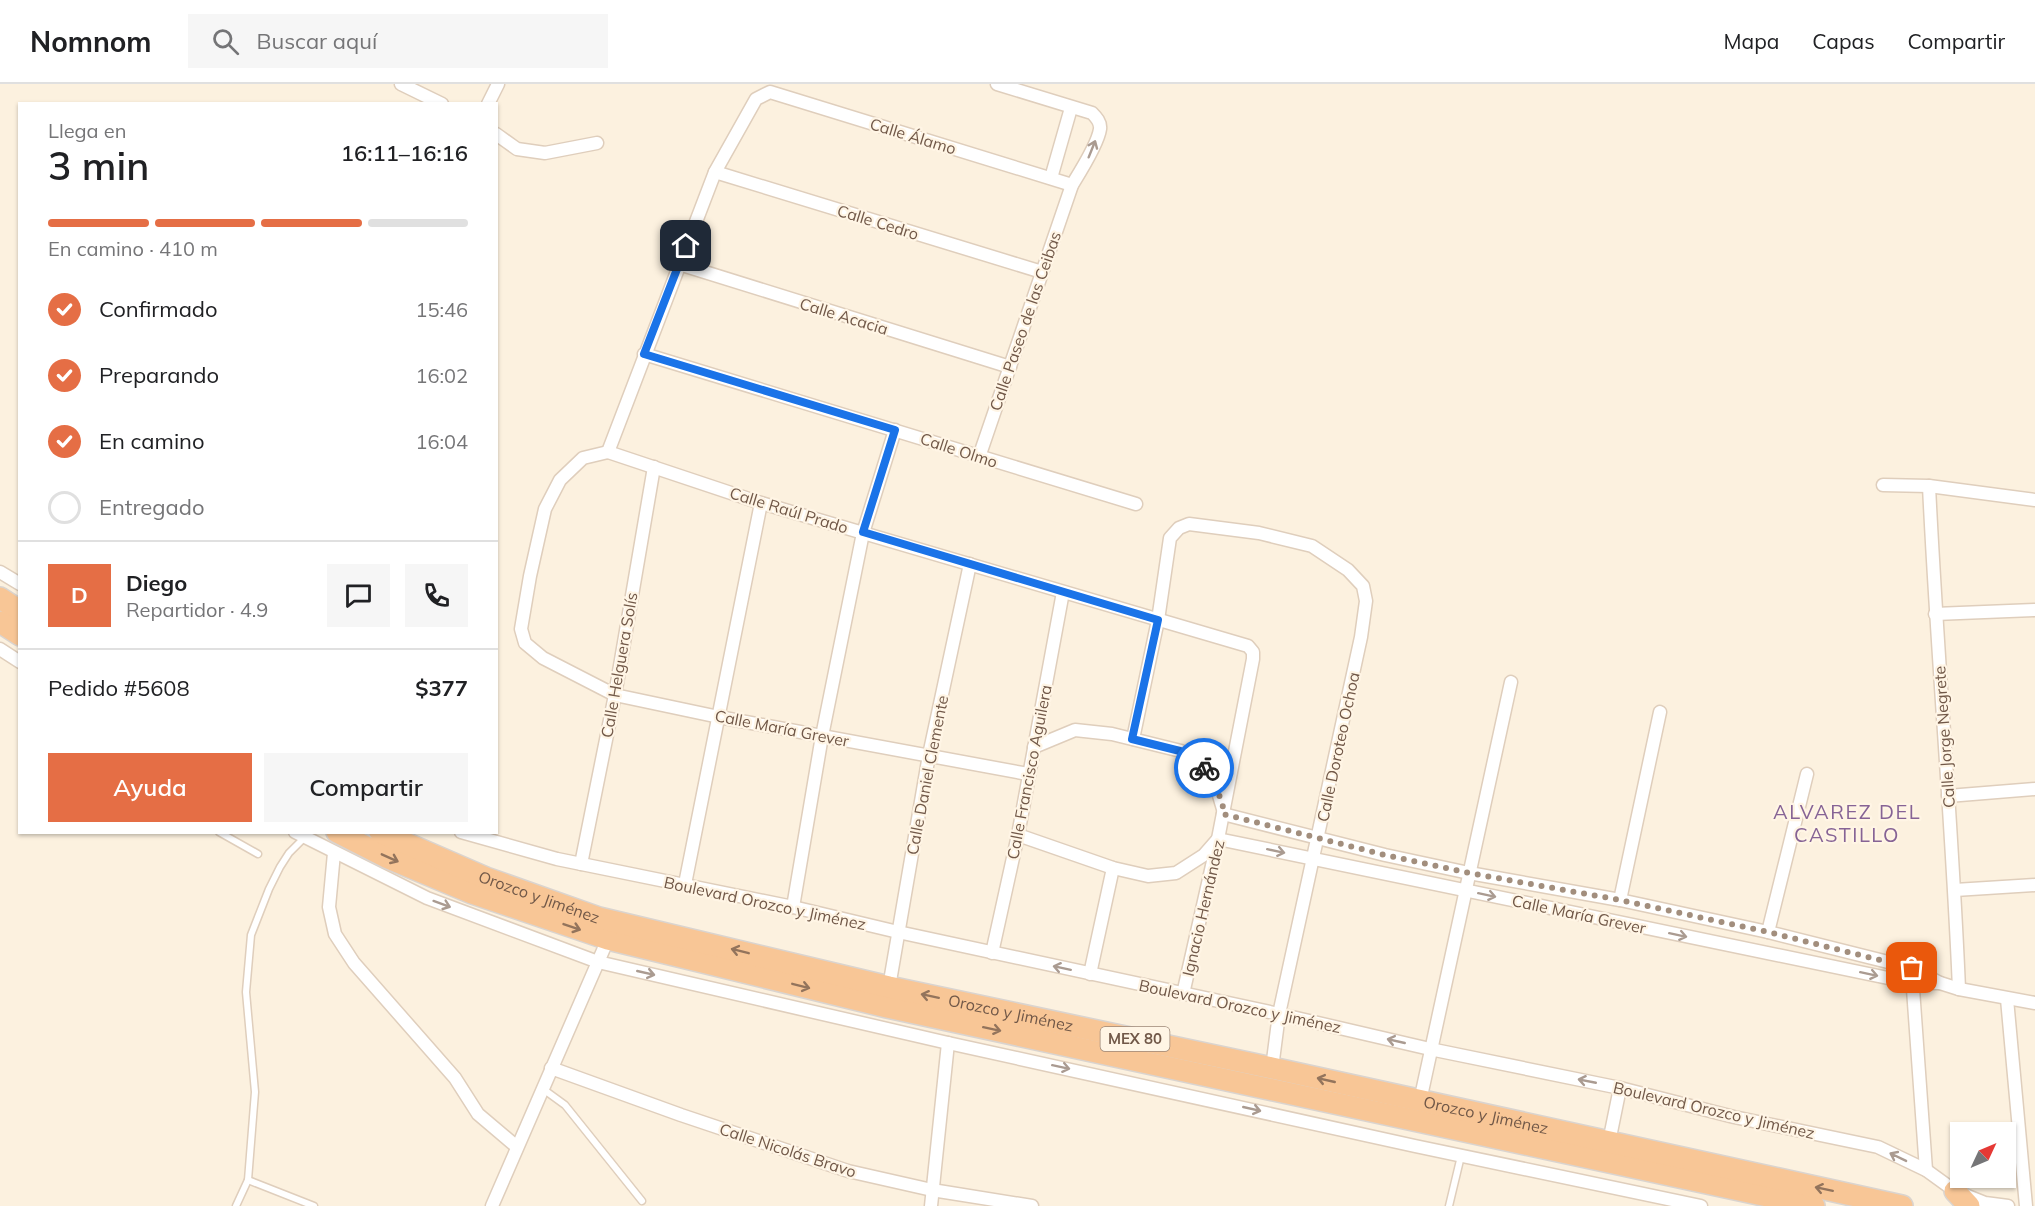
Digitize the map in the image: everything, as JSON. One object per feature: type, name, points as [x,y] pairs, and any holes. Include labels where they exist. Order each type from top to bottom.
[{"type":"highway","points":[[0,598],[18,610]]},
{"type":"highway","points":[[0,622],[18,634]]},
{"type":"highway","name":"Orozco y Jiménez","points":[[385,834],[486,878],[599,918],[889,987],[1902,1206]]},
{"type":"highway","name":"Orozco y Jiménez","points":[[336,843],[386,857],[471,893],[608,939],[887,1007],[1815,1206]]},
{"type":"street","points":[[401,84],[438,102]]},
{"type":"street","points":[[489,102],[498,84]]},
{"type":"street","points":[[997,84],[1071,108],[1051,178]]},
{"type":"street","name":"Calle Álamo","points":[[715,172],[756,99],[770,92],[1072,185]]},
{"type":"street","name":"Calle Paseo de las Ceibas","points":[[979,457],[1072,185],[1087,161],[1100,128],[1097,118],[1092,113],[1071,108]]},
{"type":"street","points":[[498,135],[517,149],[545,153],[597,143]]},
{"type":"street","points":[[608,452],[715,172]]},
{"type":"street","name":"Calle Cedro","points":[[715,172],[1042,272]]},
{"type":"street","name":"Calle Acacia","points":[[679,264],[1010,367]]},
{"type":"street","name":"Calle Olmo","points":[[644,354],[1136,504]]},
{"type":"street","points":[[793,907],[822,736],[863,532],[895,430]]},
{"type":"street","name":"Calle Raúl Prado","points":[[608,452],[761,503],[1248,646]]},
{"type":"street","name":"Calle María Grever","points":[[608,452],[583,458],[560,480],[545,509],[521,629],[525,643],[543,658],[615,695],[719,717],[1028,774]]},
{"type":"street","name":"Calle Helguera Solís","points":[[581,864],[615,695],[654,467]]},
{"type":"street","points":[[1883,485],[1929,486],[2035,500]]},
{"type":"street","name":"Calle Jorge Negrete","points":[[1929,486],[1935,614],[1955,890],[1959,989]]},
{"type":"street","points":[[685,884],[761,503]]},
{"type":"street","name":"Calle Doroteo Ochoa","points":[[1158,620],[1170,538],[1179,528],[1189,524],[1259,533],[1312,546],[1348,570],[1363,586],[1366,601],[1361,637],[1279,1014],[1272,1068]]},
{"type":"street","name":"Calle Daniel Clemente","points":[[889,987],[929,755],[970,564]]},
{"type":"street","points":[[0,572],[18,583]]},
{"type":"street","name":"Calle Francisco Aguilera","points":[[992,953],[1018,835],[1063,592]]},
{"type":"street","points":[[1935,614],[2035,610]]},
{"type":"street","points":[[1132,739],[1158,620]]},
{"type":"street","name":"Ignacio Hernández","points":[[1183,994],[1224,812],[1253,659],[1253,652],[1248,646]]},
{"type":"street","points":[[0,649],[18,661]]},
{"type":"street","points":[[1420,1101],[1511,682]]},
{"type":"street","points":[[1620,900],[1660,712]]},
{"type":"street","points":[[1034,747],[1075,730],[1112,735],[1180,751],[1205,769],[1215,782],[1224,812]]},
{"type":"street","points":[[1768,932],[1807,774]]},
{"type":"street","points":[[1948,796],[2035,789]]},
{"type":"street","name":"Calle María Grever","points":[[1224,812],[1385,855],[1469,873],[1620,900],[1768,932],[1912,968],[1940,983],[1959,989],[2035,1003]]},
{"type":"street","name":"Boulevard Orozco y Jiménez","points":[[468,834],[581,864],[793,907],[992,953],[1279,1014],[1430,1049],[1620,1088],[1734,1117],[1878,1147],[1926,1170],[1962,1198],[2008,1206]]},
{"type":"street","points":[[299,835],[336,843],[428,898],[598,962],[948,1043],[1461,1156],[1701,1206]]},
{"type":"street","points":[[1018,835],[1113,868],[1148,876],[1176,873],[1204,855],[1218,839]]},
{"type":"street","name":"Calle María Grever","points":[[1218,839],[1912,983],[1940,983]]},
{"type":"street","points":[[336,843],[329,907],[335,934],[354,963],[454,1078],[478,1114],[517,1147]]},
{"type":"street","points":[[1089,974],[1113,868]]},
{"type":"street","points":[[1955,890],[2035,885]]},
{"type":"street","points":[[492,1206],[608,939]]},
{"type":"street","points":[[1912,968],[1926,1170]]},
{"type":"street","points":[[2007,999],[2026,1206]]},
{"type":"street","points":[[931,1206],[948,1043]]},
{"type":"street","name":"Calle Nicolás Bravo","points":[[551,1068],[681,1115],[848,1171],[932,1190],[1032,1206]]},
{"type":"street","points":[[1609,1142],[1620,1088]]},
{"type":"lane","points":[[223,834],[258,854]]},
{"type":"lane","points":[[236,1206],[248,1180],[255,1092],[246,993],[251,935],[268,889],[299,835]]},
{"type":"lane","points":[[543,1089],[565,1105],[642,1201]]},
{"type":"lane","points":[[1449,1206],[1461,1156]]},
{"type":"lane","points":[[248,1180],[314,1206]]},
{"type":"way so far","points":[[1204,768],[1215,782],[1224,810],[1223,814],[1385,855],[1469,873],[1620,900],[1768,932],[1912,968]]},
{"type":"district","name":"ALVAREZ DEL CASTILLO","points":[[1847,824]]},
{"type":"route","points":[[686,246],[644,354],[895,430],[863,532],[1158,620],[1132,739],[1180,751],[1204,768]]}]
